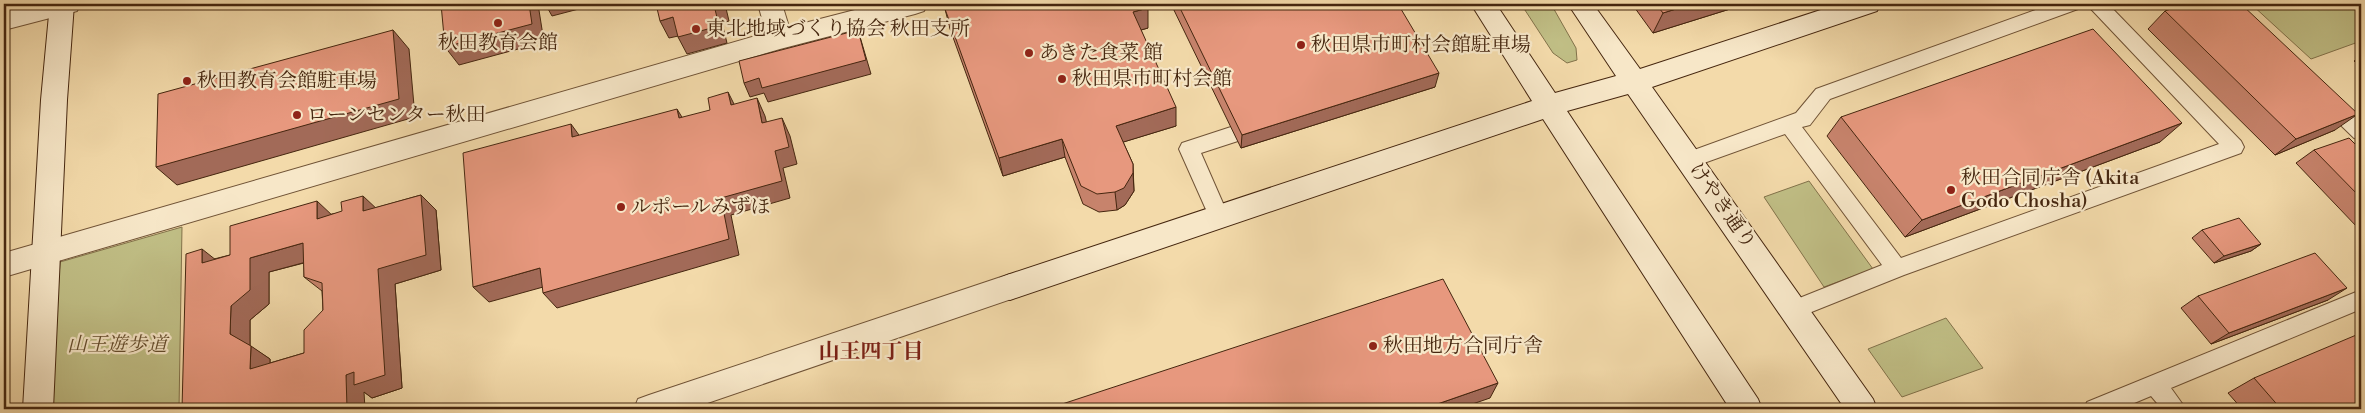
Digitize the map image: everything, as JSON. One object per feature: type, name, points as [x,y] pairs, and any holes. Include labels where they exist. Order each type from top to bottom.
[{"type":"street","points":[[4,20],[64,4],[54,100],[38,409]]},
{"type":"street","points":[[770,4],[780,39]]},
{"type":"street","points":[[4,265],[780,39],[914,4]]},
{"type":"street","points":[[1482,4],[1747,409]]},
{"type":"street","name":"けやき通り","points":[[1580,4],[1862,409]]},
{"type":"street","points":[[649,409],[1549,106],[1634,82],[1868,4]]},
{"type":"lane","points":[[1690,160],[1803,119],[1823,94],[2072,4]]},
{"type":"lane","points":[[1794,310],[1897,269],[2234,147],[2097,4]]},
{"type":"lane","points":[[2319,92],[2361,132]]},
{"type":"lane","points":[[1789,125],[1897,269]]},
{"type":"lane","points":[[1219,217],[1189,148],[1234,134]]},
{"type":"lane","points":[[2095,409],[2361,299]]},
{"type":"lane","points":[[2155,384],[2175,409]]},
{"type":"green space","points":[[1521,4],[1551,4],[1576,48],[1577,60],[1567,63],[1553,53]]},
{"type":"green space","points":[[2251,4],[2361,4],[2361,41],[2311,59]]},
{"type":"green space","points":[[1809,181],[1873,269],[1824,287],[1764,197]]},
{"type":"green space","name":"山王遊歩道","points":[[182,227],[179,409],[50,409],[60,262]]},
{"type":"green space","points":[[1946,318],[1983,368],[1902,397],[1868,349]]},
{"type":"building","points":[[441,4],[529,4],[532,24],[445,47]]},
{"type":"building","points":[[546,4],[560,4],[547,7]]},
{"type":"building","points":[[656,4],[718,4],[714,5],[719,26],[678,37],[673,17],[660,21]]},
{"type":"building","name":"秋田県市町村会館","points":[[963,4],[1146,4],[1148,8],[1133,12],[1176,107],[1116,126],[1133,164],[1133,173],[1124,188],[1115,192],[1097,194],[1081,186],[1062,139],[999,158],[945,9]]},
{"type":"building","name":"秋田県市町村会館駐車場","points":[[1178,4],[1398,4],[1439,73],[1242,135]]},
{"type":"building","points":[[1656,4],[1692,4],[1663,13]]},
{"type":"building","points":[[2185,4],[2241,4],[2358,114],[2296,139],[2165,11]]},
{"type":"building","name":"秋田合同庁舎 (Akita Godo Chosha)","points":[[2093,29],[2182,123],[1922,220],[1841,117]]},
{"type":"building","name":"ローンセンター秋田","points":[[393,30],[399,99],[156,167],[158,94]]},
{"type":"building","points":[[858,30],[866,60],[762,88],[759,78],[744,83],[739,61]]},
{"type":"building","name":"ルポールみずほ","points":[[728,92],[731,105],[757,98],[762,123],[782,118],[789,147],[775,151],[782,181],[721,198],[729,239],[543,293],[540,268],[473,287],[463,153],[571,124],[572,137],[677,109],[679,118],[710,110],[708,98]]},
{"type":"building","points":[[2349,138],[2361,150],[2361,198],[2314,150]]},
{"type":"building","points":[[421,195],[426,255],[378,269],[385,375],[354,385],[354,372],[346,375],[347,408],[343,409],[182,409],[186,254],[202,249],[202,263],[230,255],[230,226],[317,201],[317,219],[342,211],[341,202],[363,196],[363,211]],"holes":[[[303,243],[304,277],[322,283],[323,310],[304,330],[304,353],[250,369],[251,346],[230,334],[231,306],[250,290],[250,258]]]},
{"type":"building","points":[[2239,218],[2261,244],[2224,256],[2202,230]]},
{"type":"building","points":[[2315,253],[2347,288],[2229,333],[2198,296]]},
{"type":"building","name":"秋田地方合同庁舎","points":[[1443,279],[1498,383],[1423,409],[1047,409]]},
{"type":"building","points":[[2361,333],[2361,409],[2281,409],[2254,378]]},
{"type":"place","name":"秋田教育会館","points":[[498,23]]},
{"type":"place","name":"東北地域づくり協会 秋田支所","points":[[696,29]]},
{"type":"place","name":"秋田県市町村会館駐車場","points":[[1301,45]]},
{"type":"place","name":"あきた食菜 館","points":[[1029,53]]},
{"type":"place","name":"秋田県市町村会館","points":[[1062,79]]},
{"type":"place","name":"秋田教育会館駐車場","points":[[187,81]]},
{"type":"place","name":"ローンセンター秋田","points":[[297,115]]},
{"type":"place","name":"秋田合同庁舎 (Akita Godo Chosha)","points":[[1951,190]]},
{"type":"place","name":"ルポールみずほ","points":[[621,207]]},
{"type":"place","name":"秋田地方合同庁舎","points":[[1373,346]]},
{"type":"district","name":"山王四丁目","points":[[871,352]]}]
